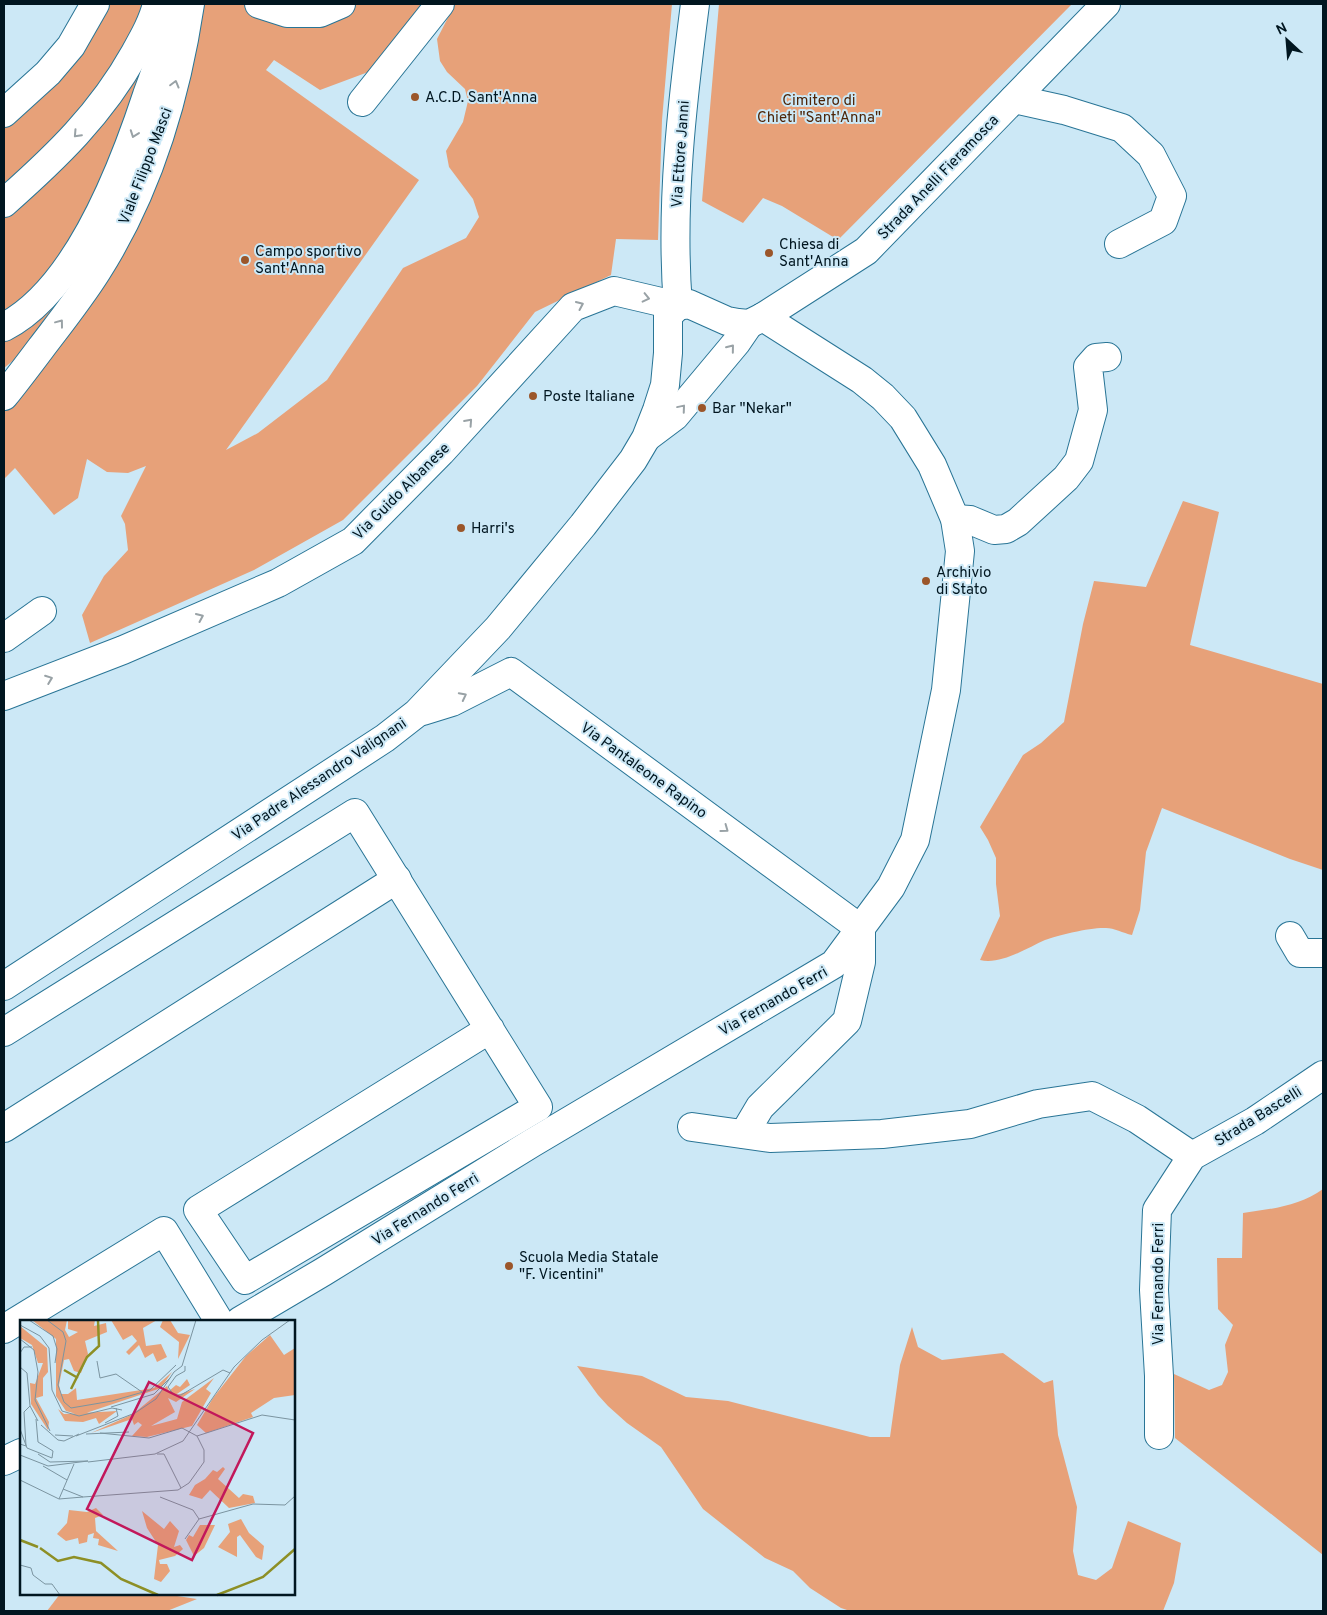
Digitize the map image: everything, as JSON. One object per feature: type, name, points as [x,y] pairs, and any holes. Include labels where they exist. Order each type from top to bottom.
[{"type":"main road","points":[[4,113],[48,73],[71,46],[95,4]]},
{"type":"main road","points":[[4,203],[47,165],[107,99],[142,41],[155,13],[157,4]]},
{"type":"main road","name":"Viale Filippo Masci","points":[[4,327],[36,303],[76,256],[93,226],[134,135],[164,45],[172,4]]},
{"type":"main road","name":"Viale Filippo Masci","points":[[4,396],[98,271],[122,228],[157,145],[172,96],[182,53],[190,4]]},
{"type":"main road","points":[[259,4],[288,13],[320,13],[341,4]]},
{"type":"main road","points":[[362,102],[440,4]]},
{"type":"main road","name":"Via Ettore Janni","points":[[678,306],[675,266],[676,197],[684,82],[695,4]]},
{"type":"main road","name":"Strada Anelli Fieramosca","points":[[756,321],[866,251],[1106,4]]},
{"type":"main road","points":[[1014,99],[1064,110],[1122,128],[1151,155],[1172,196],[1163,221],[1119,244]]},
{"type":"main road","name":"Via Guido Albanese","points":[[4,696],[123,650],[278,583],[353,541],[441,452],[573,307],[614,291],[678,306],[689,304],[727,320],[756,321]]},
{"type":"main road","name":"Via Padre Alessandro Valignani","points":[[4,986],[385,738],[417,713],[498,628],[583,525],[633,460],[646,438],[666,384],[668,316],[678,306]]},
{"type":"main road","points":[[646,438],[675,416],[756,321]]},
{"type":"main road","name":"Via Fernando Ferri","points":[[242,1320],[331,1268],[541,1138],[834,964],[891,887],[915,840],[946,690],[960,551],[955,519],[932,465],[903,418],[882,397],[862,380],[756,321]]},
{"type":"main road","points":[[955,519],[970,520],[994,530],[1006,528],[1018,522],[1066,478],[1079,462],[1093,410],[1088,367],[1096,358],[1107,357]]},
{"type":"main road","name":"Viale Filippo Masci","points":[[4,377],[30,362]]},
{"type":"main road","points":[[4,638],[42,611]]},
{"type":"main road","name":"Via Pantaleone Rapino","points":[[417,713],[452,702],[511,672],[861,928]]},
{"type":"main road","points":[[4,1032],[355,813],[538,1106],[245,1280],[198,1210]]},
{"type":"main road","points":[[4,1128],[397,879]]},
{"type":"main road","points":[[744,1134],[760,1107],[847,1021],[861,962],[861,928]]},
{"type":"main road","points":[[1290,936],[1300,953],[1323,953]]},
{"type":"main road","points":[[4,1329],[490,1029]]},
{"type":"main road","name":"Strada Bascelli","points":[[1192,1156],[1254,1121],[1323,1074]]},
{"type":"main road","points":[[692,1127],[770,1138],[882,1134],[970,1124],[1038,1104],[1092,1096],[1137,1119],[1192,1156]]},
{"type":"main road","name":"Via Fernando Ferri","points":[[1159,1435],[1159,1376],[1154,1290],[1157,1210],[1192,1156]]},
{"type":"main road","points":[[164,1231],[218,1320]]},
{"type":"main road","points":[[4,1461],[20,1453]]},
{"type":"green space","points":[[103,4],[154,4],[115,77],[4,191],[4,123]]},
{"type":"green space","points":[[201,4],[432,4],[379,68],[320,90],[274,60],[266,70],[419,180],[226,450],[258,433],[327,380],[403,268],[466,238],[479,217],[473,199],[449,167],[446,151],[463,122],[468,101],[465,89],[447,72],[440,61],[437,39],[455,4],[672,4],[662,120],[658,240],[616,239],[611,275],[535,312],[477,386],[343,520],[254,570],[90,643],[82,615],[104,576],[128,550],[125,524],[121,516],[146,466],[128,473],[107,472],[87,459],[78,498],[54,515],[15,468],[4,479],[4,407],[72,322]]},
{"type":"green space","name":"Cimitero di Chieti \"Sant'Anna\"","points":[[719,4],[1072,4],[838,240],[782,206],[763,198],[743,223],[702,201]]},
{"type":"green space","points":[[155,37],[148,73],[72,248],[4,316],[4,218],[30,194]]},
{"type":"green space","points":[[60,290],[69,294],[20,355],[4,368],[4,336]]},
{"type":"green space","points":[[1183,501],[1219,512],[1190,645],[1323,684],[1323,870],[1290,859],[1162,808],[1146,852],[1140,910],[1132,935],[1109,928],[1084,930],[1045,940],[1005,958],[988,961],[980,960],[1000,916],[996,884],[996,858],[980,827],[1023,755],[1041,743],[1064,722],[1083,624],[1094,581],[1146,587]]},
{"type":"green space","points":[[1323,1189],[1323,1555],[1175,1438],[1174,1374],[1209,1390],[1222,1385],[1228,1372],[1225,1345],[1233,1325],[1218,1309],[1217,1258],[1242,1258],[1243,1213],[1295,1203]]},
{"type":"green space","points":[[912,1327],[918,1347],[942,1360],[1003,1353],[1044,1383],[1053,1380],[1058,1435],[1077,1507],[1073,1551],[1078,1575],[1096,1580],[1112,1568],[1128,1521],[1181,1543],[1174,1583],[1163,1611],[850,1611],[841,1608],[810,1588],[793,1571],[765,1558],[703,1509],[661,1447],[627,1423],[608,1406],[577,1366],[642,1376],[686,1397],[728,1401],[870,1437],[890,1437],[900,1365]]},
{"type":"green space","points":[[59,1595],[171,1595],[197,1599],[167,1611],[47,1611]]},
{"type":"place","name":"A.C.D. Sant'Anna","points":[[415,97]]},
{"type":"place","name":"Chiesa di Sant'Anna","points":[[769,253]]},
{"type":"place","name":"Campo sportivo Sant'Anna","points":[[245,260]]},
{"type":"place","name":"Poste Italiane","points":[[533,396]]},
{"type":"place","name":"Bar \"Nekar\"","points":[[702,408]]},
{"type":"place","name":"Harri's","points":[[461,528]]},
{"type":"place","name":"Archivio di Stato","points":[[926,581]]},
{"type":"place","name":"Scuola Media Statale \"F. Vicentini\"","points":[[509,1266]]}]
